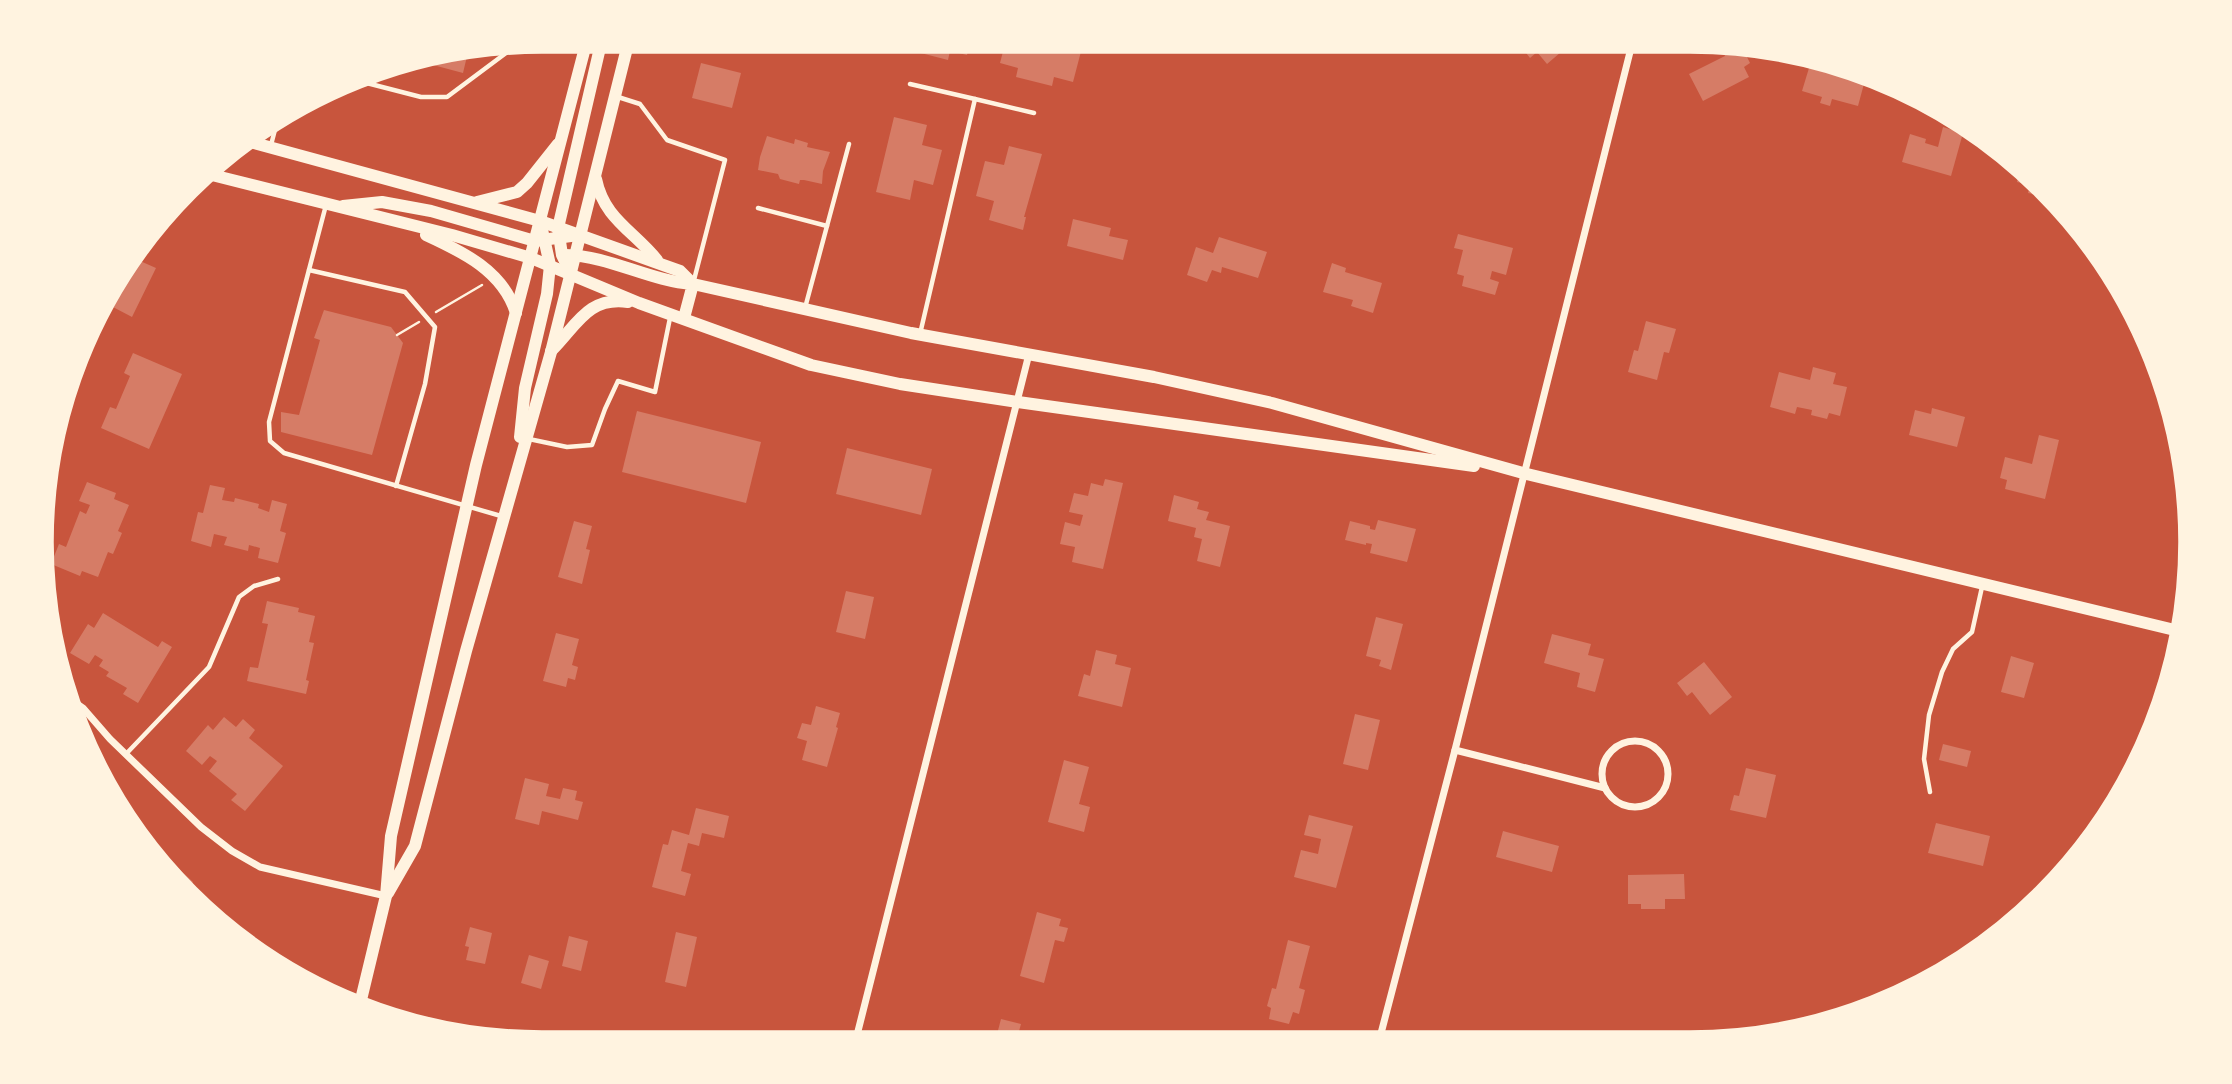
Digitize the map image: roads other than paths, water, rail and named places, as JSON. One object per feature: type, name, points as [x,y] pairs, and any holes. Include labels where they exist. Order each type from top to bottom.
[{"type":"main road","points":[[518,468],[525,388],[547,294],[549,260],[540,241],[540,221],[584,52]]},
{"type":"main road","points":[[386,897],[415,846],[551,352],[570,272],[568,255],[559,233],[599,52]]},
{"type":"main road","points":[[568,255],[579,235],[626,52]]},
{"type":"main road","points":[[475,203],[516,192],[561,141]]},
{"type":"main road","points":[[257,144],[540,221],[559,233],[579,235],[680,271],[693,284]]},
{"type":"main road","points":[[595,174],[604,204],[660,263]]},
{"type":"main road","points":[[217,176],[549,260],[639,303],[811,365],[900,384],[1018,402],[1523,473]]},
{"type":"main road","points":[[331,205],[382,202],[431,211],[540,241]]},
{"type":"main road","points":[[403,224],[478,261],[506,291],[516,313]]},
{"type":"main road","points":[[362,997],[386,897],[391,836],[467,507],[516,313],[531,257],[540,241],[559,233]]},
{"type":"main road","points":[[549,260],[568,255],[603,261],[670,282],[693,284],[919,334],[1154,377],[1272,403],[1523,473],[2171,629]]},
{"type":"main road","points":[[678,316],[693,284]]},
{"type":"main road","points":[[551,352],[568,335],[577,321],[599,303],[639,303]]},
{"type":"street","points":[[1381,1032],[1455,751],[1630,52]]},
{"type":"street","points":[[858,1032],[1028,354]]},
{"type":"street","points":[[81,707],[201,827],[232,851],[260,867],[386,897]]},
{"type":"street","points":[[1455,751],[1605,788],[1619,804],[1639,807],[1649,804],[1664,791],[1668,770],[1665,759],[1648,743],[1625,742],[1607,755],[1602,766],[1601,777],[1605,788]]},
{"type":"lane","points":[[370,84],[421,97],[447,97],[504,55]]},
{"type":"lane","points":[[910,84],[1034,113]]},
{"type":"lane","points":[[615,97],[640,104],[667,140],[725,160],[693,284]]},
{"type":"lane","points":[[919,334],[975,99]]},
{"type":"lane","points":[[270,148],[274,132]]},
{"type":"lane","points":[[805,309],[849,145]]},
{"type":"lane","points":[[331,205],[309,270],[269,422],[270,441],[284,453],[504,517]]},
{"type":"lane","points":[[758,208],[827,226]]},
{"type":"lane","points":[[309,270],[405,292],[435,327],[425,384],[396,486]]},
{"type":"lane","points":[[526,439],[567,447],[592,445],[618,382],[655,392],[678,316]]},
{"type":"lane","points":[[126,754],[209,667],[239,597],[254,586],[278,579]]},
{"type":"lane","points":[[1930,792],[1924,759],[1929,715],[1942,672],[1954,649],[1972,632],[1983,584]]}]
